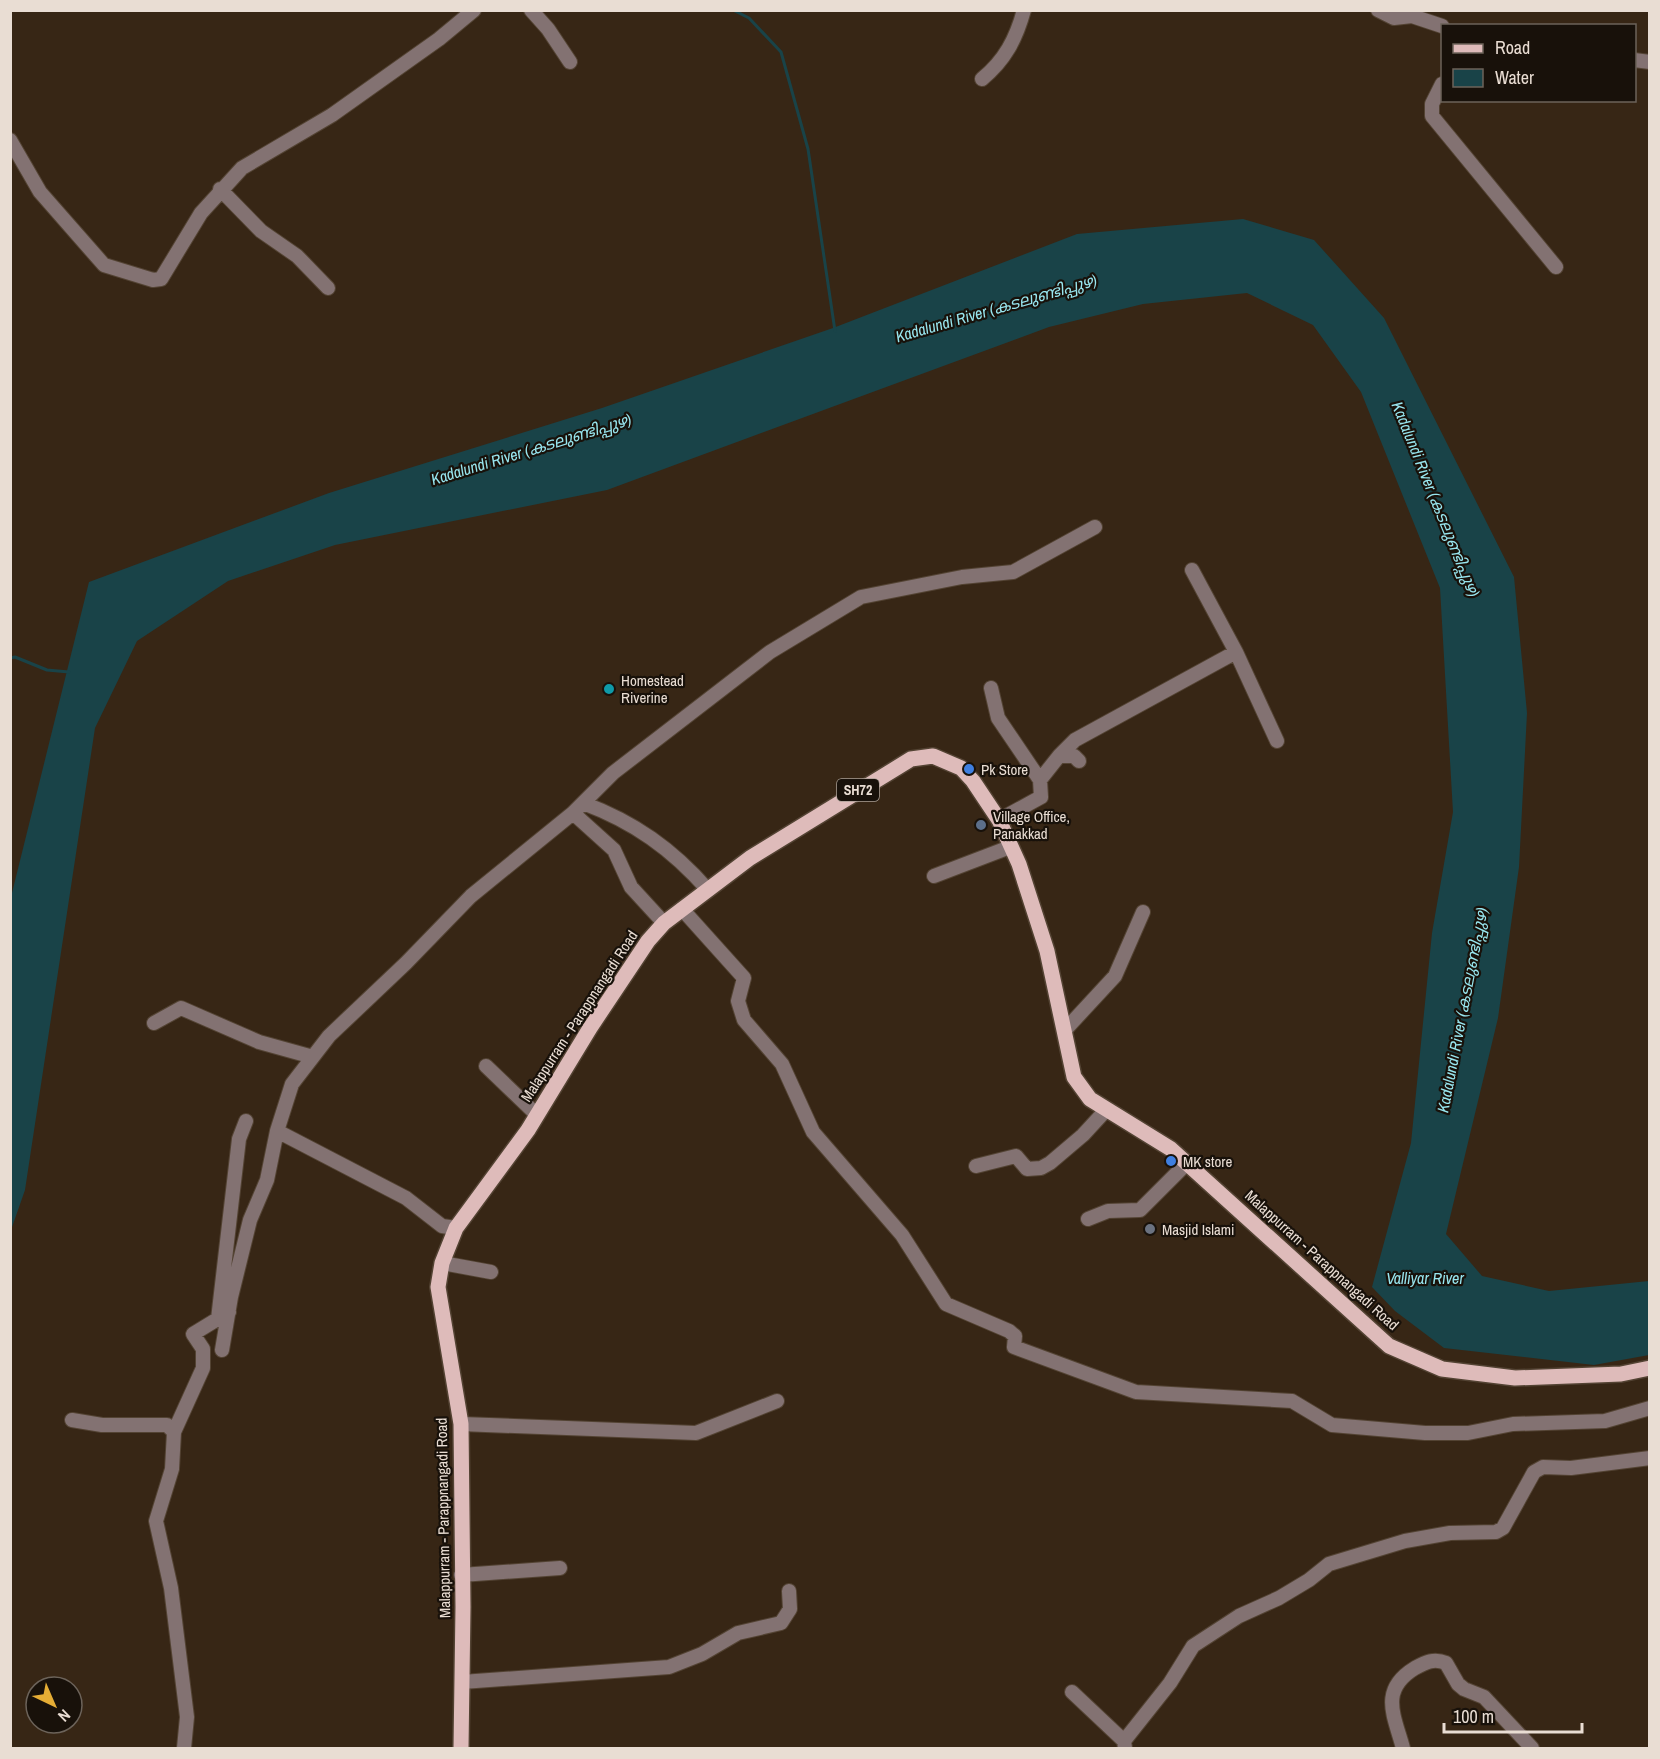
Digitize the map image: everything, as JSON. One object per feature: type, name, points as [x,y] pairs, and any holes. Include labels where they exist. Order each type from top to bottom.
[{"type":"main road","name":"Malappurram - Parappnangadi Road","points":[[460,1749],[461,1424],[454,1376],[440,1310],[438,1287],[442,1263],[456,1228],[537,1115],[648,940],[664,923],[750,858],[911,759],[933,756],[961,768],[973,781],[999,820],[1033,902],[1065,1030],[1074,1077],[1090,1099],[1171,1149],[1389,1346],[1442,1369],[1515,1378],[1621,1374],[1650,1368]]},
{"type":"street","points":[[10,140],[40,192],[104,264],[153,280],[161,279],[201,213],[220,189],[242,168],[332,115],[440,39],[474,10]]},
{"type":"street","points":[[531,10],[548,28],[570,62]]},
{"type":"street","points":[[982,79],[1005,56],[1014,42],[1024,10]]},
{"type":"street","points":[[1378,10],[1394,18],[1412,16],[1441,25]]},
{"type":"street","points":[[1441,88],[1432,104],[1432,116],[1556,267]]},
{"type":"street","points":[[220,189],[261,231],[297,256],[328,288]]},
{"type":"street","points":[[184,1749],[187,1717],[171,1588],[156,1521],[172,1470],[174,1432],[203,1368],[203,1349],[193,1334],[223,1316],[250,1220],[267,1180],[277,1131],[292,1084],[329,1036],[406,963],[471,896],[578,808],[613,773],[770,652],[861,597],[962,577],[1013,572],[1095,527]]},
{"type":"street","points":[[1192,570],[1236,652],[1277,741]]},
{"type":"street","points":[[1040,780],[1075,740],[1236,652]]},
{"type":"street","points":[[991,688],[998,718],[1040,780],[1041,797],[999,820]]},
{"type":"street","points":[[1059,756],[1074,756],[1079,760]]},
{"type":"street","points":[[578,808],[609,813],[650,837],[681,860],[708,890]]},
{"type":"street","points":[[578,808],[614,850],[631,887],[664,923]]},
{"type":"street","points":[[934,876],[1010,847]]},
{"type":"street","points":[[682,909],[744,978],[738,1001],[744,1020],[782,1065],[813,1132],[902,1235],[946,1304],[1010,1331],[1015,1336],[1014,1347],[1136,1392],[1292,1401],[1332,1425],[1425,1433],[1468,1433],[1513,1424],[1605,1421],[1650,1408]]},
{"type":"street","points":[[1065,1030],[1115,976],[1143,912]]},
{"type":"street","points":[[154,1023],[181,1008],[259,1041],[313,1057]]},
{"type":"street","points":[[486,1065],[537,1115]]},
{"type":"street","points":[[976,1166],[1016,1156],[1027,1169],[1041,1168],[1083,1135],[1106,1110]]},
{"type":"street","points":[[222,1350],[239,1139],[246,1121]]},
{"type":"street","points":[[277,1131],[406,1198],[442,1226],[456,1228]]},
{"type":"street","points":[[1088,1219],[1108,1211],[1140,1210],[1187,1163]]},
{"type":"street","points":[[442,1263],[491,1272]]},
{"type":"street","points":[[461,1424],[696,1433],[777,1401]]},
{"type":"street","points":[[72,1420],[102,1425],[167,1425],[174,1432]]},
{"type":"street","points":[[1072,1692],[1124,1745],[1170,1683],[1193,1646],[1239,1616],[1279,1598],[1309,1580],[1329,1564],[1405,1541],[1450,1533],[1496,1532],[1503,1528],[1534,1472],[1544,1467],[1571,1468],[1650,1458]]},
{"type":"street","points":[[461,1575],[560,1568]]},
{"type":"street","points":[[462,1682],[669,1667],[702,1654],[738,1633],[781,1623],[790,1609],[789,1591]]},
{"type":"street","points":[[1403,1749],[1392,1706],[1394,1687],[1405,1674],[1430,1660],[1446,1663],[1458,1684],[1484,1697],[1532,1749]]},
{"type":"water","name":"Valliyar River","points":[[1243,219],[1314,240],[1384,318],[1514,577],[1527,713],[1519,867],[1498,1018],[1446,1234],[1482,1276],[1549,1291],[1649,1281],[1649,1355],[1594,1365],[1444,1348],[1395,1311],[1372,1287],[1411,1143],[1432,933],[1453,812],[1440,588],[1361,392],[1313,325],[1247,293],[1143,304],[1049,327],[607,490],[335,545],[228,581],[137,641],[95,728],[25,1190],[11,1230],[11,897],[89,582],[329,493],[602,408],[833,328],[1077,234]]},
{"type":"waterway","points":[[733,10],[749,18],[781,52],[808,149],[835,331]]},
{"type":"waterway","points":[[10,658],[15,657],[47,670],[69,672]]},
{"type":"place","name":"Homestead Riverine","points":[[609,689]]},
{"type":"place","name":"Pk Store","points":[[969,769]]},
{"type":"place","name":"Village Office, Panakkad","points":[[981,825]]},
{"type":"place","name":"MK store","points":[[1171,1161]]},
{"type":"place","name":"Masjid Islami","points":[[1150,1229]]},
{"type":"water label","name":"Kadalundi River (കടലുണ്ടിപ്പുഴ)","points":[[996,308]]},
{"type":"water label","name":"Kadalundi River (കടലുണ്ടിപ്പുഴ)","points":[[531,449]]},
{"type":"water label","name":"Kadalundi River (കടലുണ്ടിപ്പുഴ)","points":[[1436,499]]},
{"type":"water label","name":"Kadalundi River (കടലുണ്ടിപ്പുഴ)","points":[[1462,1010]]}]
